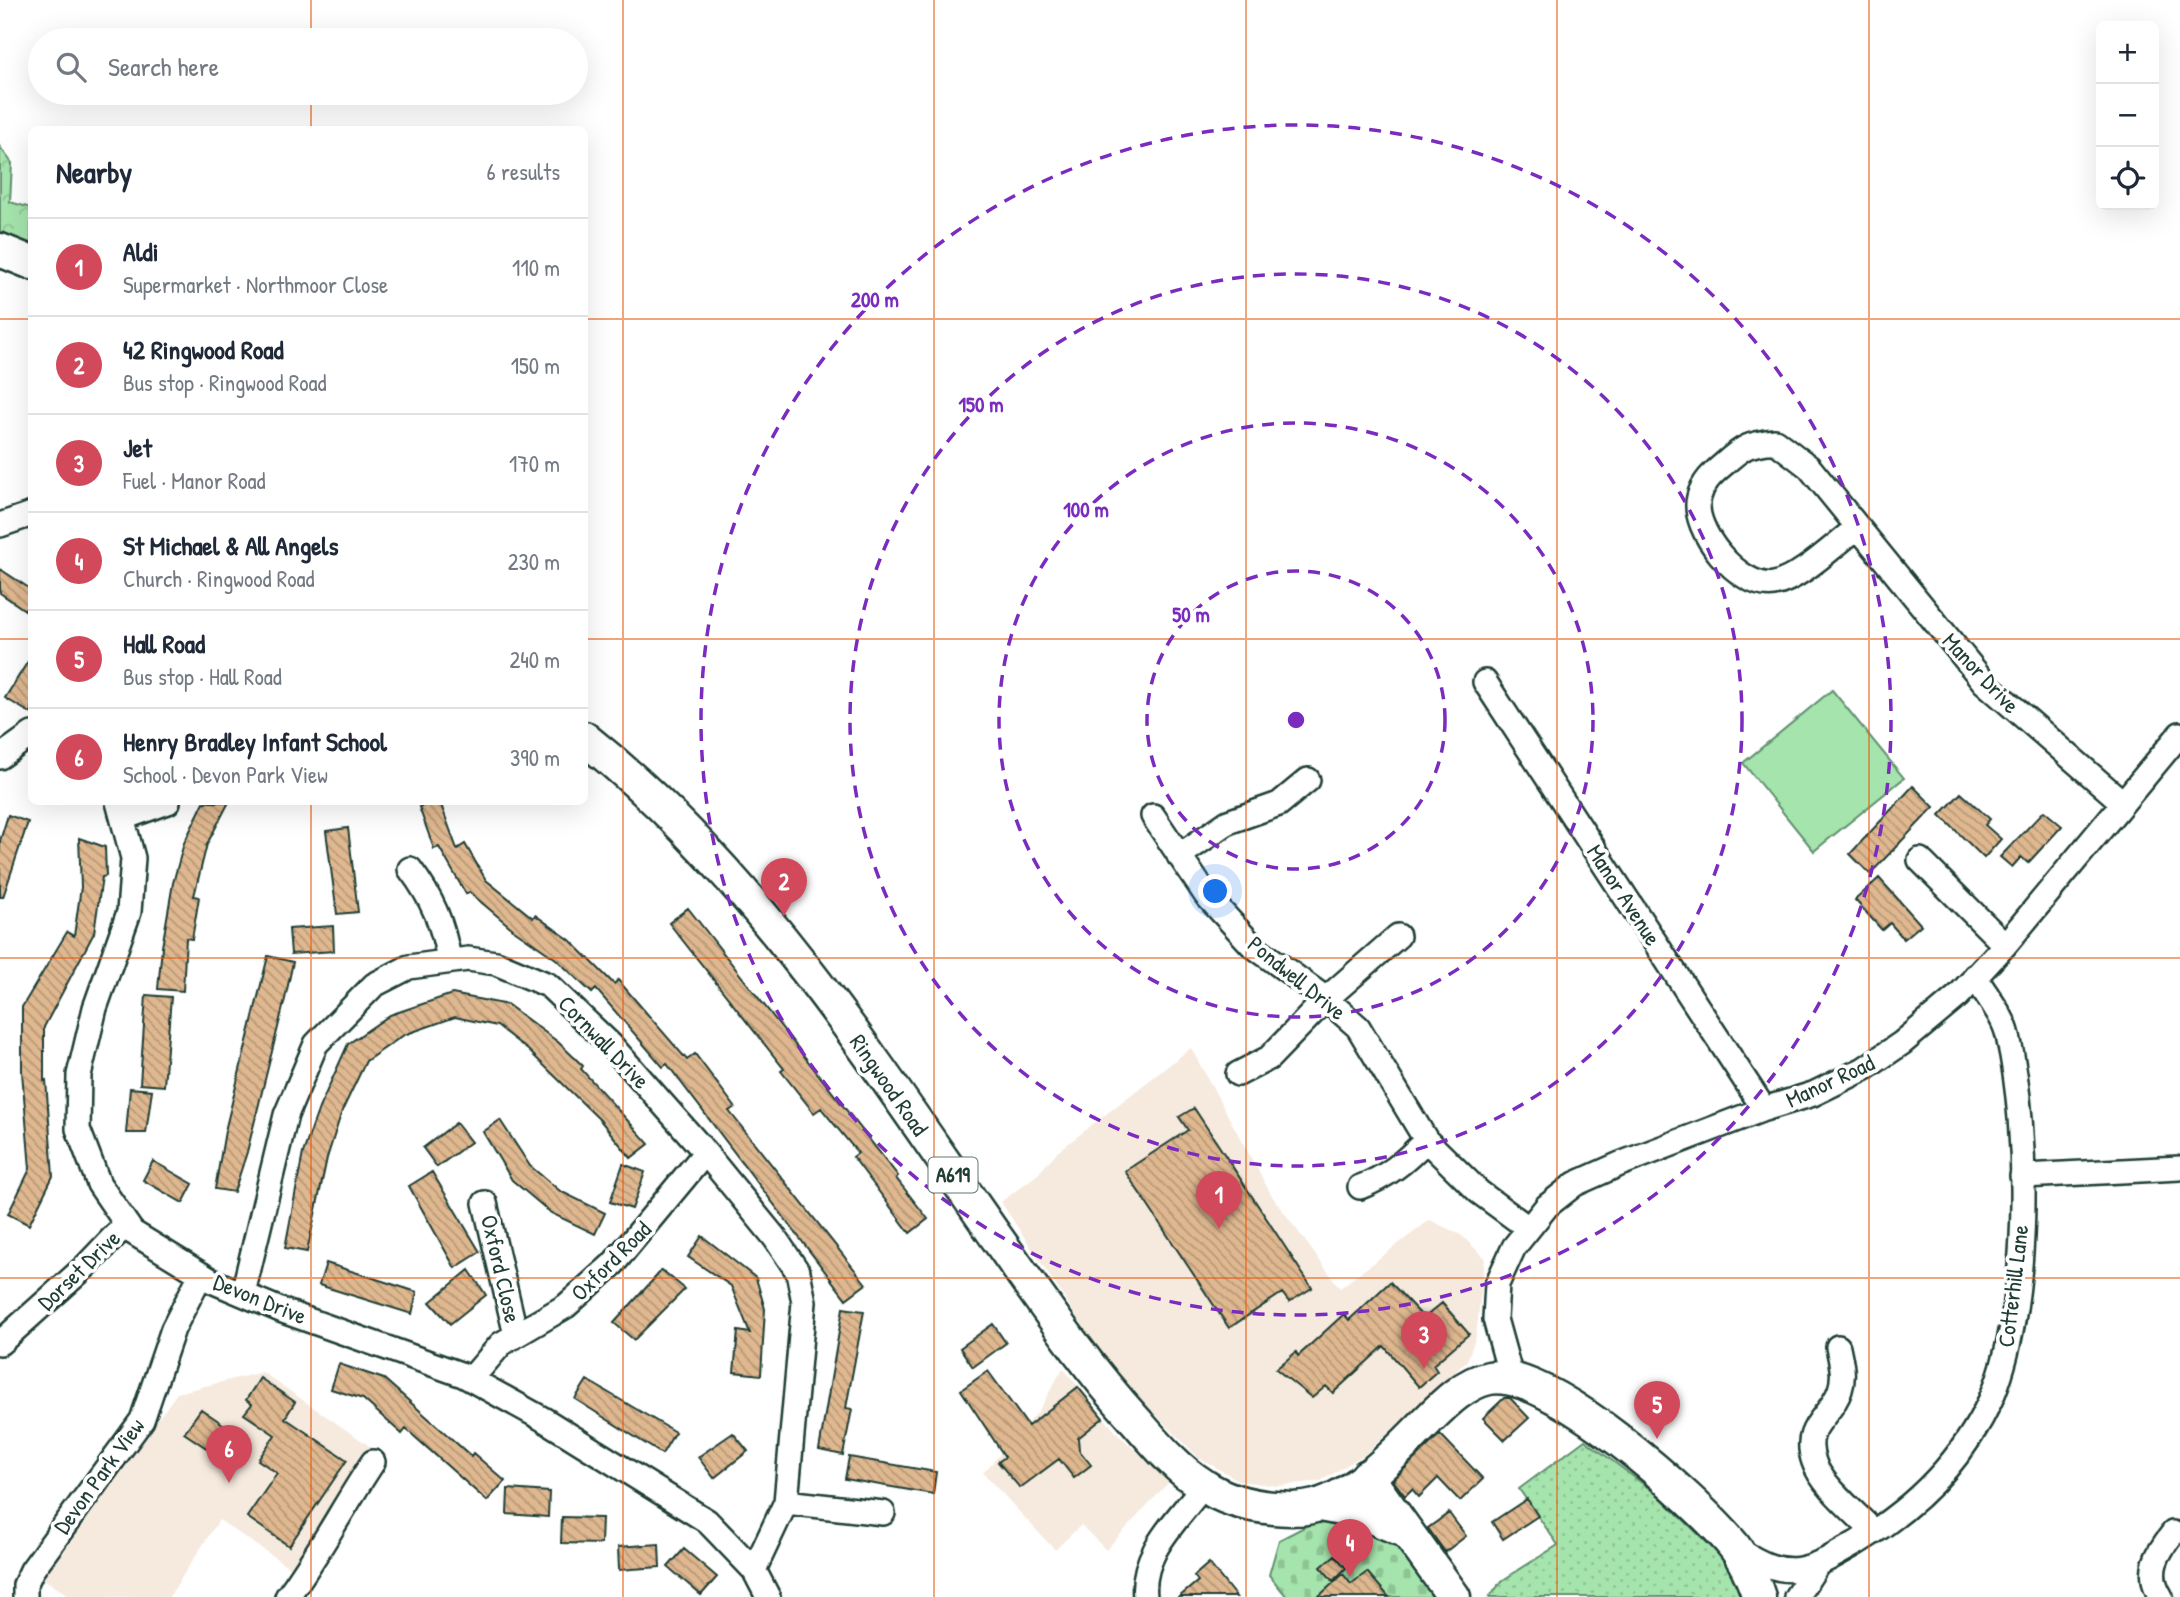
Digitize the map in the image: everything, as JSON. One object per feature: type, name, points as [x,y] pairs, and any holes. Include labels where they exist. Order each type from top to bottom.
[{"type":"highway","points":[[0,250],[28,262]]},
{"type":"highway","name":"Ringwood Road","points":[[588,741],[614,761],[712,856],[787,943],[1091,1371],[1164,1452],[1203,1486],[1255,1507],[1298,1509],[1320,1505],[1362,1513],[1406,1532]]},
{"type":"highway","points":[[1511,1377],[1540,1387],[1635,1453],[1708,1518],[1736,1549],[1759,1597]]},
{"type":"highway","name":"A619","points":[[1367,1476],[1461,1390],[1487,1378],[1511,1377]]},
{"type":"highway","points":[[1367,1476],[1454,1597]]},
{"type":"highway","name":"Ringwood Road","points":[[1320,1505],[1367,1476]]},
{"type":"street","name":"Manor Drive","points":[[1857,528],[1792,577],[1773,584],[1754,583],[1740,576],[1701,527],[1698,499],[1706,480],[1745,445],[1775,441],[1809,467],[1984,682],[2122,802]]},
{"type":"street","points":[[0,525],[28,515]]},
{"type":"street","name":"Manor Avenue","points":[[1485,682],[1764,1109]]},
{"type":"street","name":"Manor Road","points":[[1511,1377],[1495,1319],[1497,1284],[1514,1247],[1547,1206],[1576,1185],[1620,1164],[1764,1109],[1812,1094],[1864,1069],[1958,996],[2005,945],[2180,734]]},
{"type":"street","points":[[0,757],[28,737]]},
{"type":"street","points":[[1179,856],[1228,822],[1279,804],[1308,780]]},
{"type":"street","points":[[120,810],[151,805]]},
{"type":"street","name":"Devon Drive","points":[[120,810],[134,858],[129,912],[95,1008],[79,1074],[78,1129],[99,1184],[132,1232],[201,1274],[284,1311],[472,1378],[707,1521],[754,1570],[768,1597]]},
{"type":"street","name":"Pondwell Drive","points":[[1153,816],[1206,895],[1252,945],[1326,999],[1357,1027],[1426,1140],[1479,1192],[1528,1228]]},
{"type":"street","points":[[1920,860],[2005,945]]},
{"type":"street","points":[[410,869],[432,897],[444,931],[449,960]]},
{"type":"street","points":[[1238,1074],[1269,1058],[1326,999],[1398,936]]},
{"type":"street","name":"Cornwall Drive","points":[[243,1293],[286,1115],[316,1044],[374,985],[409,967],[449,960],[496,963],[548,985],[611,1045],[705,1153],[775,1238],[798,1272],[804,1302],[786,1502],[754,1570]]},
{"type":"street","name":"Cotterhill Lane","points":[[1736,1549],[1754,1561],[1774,1567],[1801,1570],[1816,1567],[1874,1532],[1921,1496],[1959,1453],[1989,1402],[2002,1367],[2015,1306],[2022,1236],[2022,1176],[2008,1033],[1975,976]]},
{"type":"street","points":[[1360,1187],[1381,1180],[1407,1160],[1426,1140]]},
{"type":"street","name":"Oxford Road","points":[[472,1378],[501,1344],[566,1306],[613,1264],[705,1153]]},
{"type":"street","points":[[2022,1176],[2180,1168]]},
{"type":"street","name":"Oxford Close","points":[[485,1203],[516,1335]]},
{"type":"street","name":"Dorset Drive","points":[[0,1343],[87,1265],[126,1224]]},
{"type":"street","name":"Devon Park View","points":[[25,1597],[25,1585],[32,1570],[142,1420],[173,1329],[201,1274]]},
{"type":"street","points":[[1838,1347],[1844,1376],[1839,1394],[1810,1436],[1814,1463],[1827,1482],[1874,1532]]},
{"type":"street","points":[[287,1597],[318,1555],[328,1530],[373,1462]]},
{"type":"street","points":[[1145,1597],[1147,1560],[1203,1486]]},
{"type":"street","points":[[786,1502],[883,1513]]},
{"type":"street","points":[[2161,1597],[2154,1587],[2155,1556],[2173,1533]]},
{"type":"street","name":"Cotterhill Lane","points":[[1796,1597],[1816,1567]]},
{"type":"shaded area","points":[[1191,1048],[1272,1196],[1340,1288],[1430,1220],[1461,1235],[1485,1258],[1476,1336],[1467,1361],[1365,1454],[1321,1481],[1278,1486],[1240,1481],[1199,1458],[1113,1372],[1001,1202],[1038,1174],[1056,1153]]},
{"type":"shaded area","points":[[1063,1368],[1116,1432],[1169,1482],[1106,1550],[1081,1525],[1055,1550],[983,1473],[1038,1412]]},
{"type":"shaded area","points":[[262,1372],[371,1447],[292,1569],[219,1520],[169,1597],[71,1597],[42,1578],[177,1393]]},
{"type":"green space","points":[[0,147],[12,163],[10,202],[28,207],[28,246],[0,232]]},
{"type":"green space","points":[[1832,690],[1904,778],[1814,851],[1743,763]]},
{"type":"green space","points":[[1585,1440],[1659,1496],[1731,1566],[1741,1597],[1489,1597],[1503,1580],[1558,1545],[1519,1489]]},
{"type":"green space","points":[[1345,1518],[1394,1529],[1439,1597],[1287,1597],[1269,1575],[1279,1540],[1314,1522]]},
{"type":"building","points":[[0,569],[28,587],[28,606],[25,610],[0,593]]},
{"type":"building","points":[[28,661],[28,712],[5,698]]},
{"type":"building","points":[[1913,786],[1934,807],[1870,874],[1850,854]]},
{"type":"building","points":[[1961,793],[1990,819],[1985,825],[2001,839],[1984,858],[1940,815]]},
{"type":"building","points":[[203,805],[227,805],[207,844],[194,896],[199,897],[192,939],[186,938],[183,991],[158,989],[173,883],[184,843]]},
{"type":"building","points":[[441,805],[457,849],[465,844],[486,880],[533,918],[535,915],[570,940],[614,984],[618,980],[687,1060],[695,1054],[735,1107],[729,1111],[866,1284],[846,1299],[667,1064],[663,1067],[596,989],[592,993],[556,959],[514,930],[469,892],[466,894],[439,847],[434,849],[419,807]]},
{"type":"building","points":[[2044,811],[2062,826],[2028,863],[2021,857],[2012,867],[2000,857]]},
{"type":"building","points":[[8,815],[28,822],[3,897],[0,897],[0,841]]},
{"type":"building","points":[[348,828],[358,912],[337,914],[326,831]]},
{"type":"building","points":[[79,838],[105,847],[106,876],[102,877],[94,933],[44,1027],[44,1081],[46,1080],[53,1176],[29,1225],[8,1214],[30,1169],[22,1072],[22,1007],[67,932],[74,936],[81,887]]},
{"type":"building","points":[[1879,878],[1921,925],[1904,939],[1890,923],[1882,930],[1855,900]]},
{"type":"building","points":[[688,908],[898,1176],[896,1178],[928,1219],[910,1233],[853,1157],[858,1153],[821,1108],[814,1113],[781,1071],[784,1069],[669,923]]},
{"type":"building","points":[[333,926],[334,951],[291,954],[289,929]]},
{"type":"building","points":[[268,956],[293,962],[285,999],[247,1152],[234,1192],[215,1189],[225,1131]]},
{"type":"building","points":[[452,994],[508,1005],[558,1042],[583,1066],[581,1069],[649,1144],[631,1158],[600,1120],[528,1050],[497,1026],[455,1017],[404,1035],[366,1061],[342,1111],[327,1158],[307,1252],[285,1248],[303,1153],[319,1108],[348,1044],[390,1015]]},
{"type":"building","points":[[146,995],[171,997],[164,1086],[140,1084]]},
{"type":"building","points":[[130,1088],[152,1090],[146,1133],[126,1133]]},
{"type":"building","points":[[1194,1108],[1312,1288],[1289,1302],[1282,1293],[1229,1328],[1125,1171],[1188,1130],[1179,1117]]},
{"type":"building","points":[[500,1120],[530,1166],[560,1191],[605,1213],[595,1234],[551,1213],[512,1180],[483,1132]]},
{"type":"building","points":[[456,1123],[471,1142],[437,1167],[423,1148]]},
{"type":"building","points":[[153,1161],[193,1184],[183,1203],[143,1180]]},
{"type":"building","points":[[623,1164],[645,1172],[632,1209],[610,1202]]},
{"type":"building","points":[[432,1172],[480,1252],[455,1268],[409,1186]]},
{"type":"building","points":[[702,1236],[756,1278],[765,1309],[761,1375],[734,1372],[738,1331],[750,1333],[731,1286],[688,1257]]},
{"type":"building","points":[[326,1263],[417,1292],[412,1314],[319,1285]]},
{"type":"building","points":[[469,1270],[486,1295],[450,1324],[430,1302]]},
{"type":"building","points":[[662,1270],[685,1289],[634,1340],[614,1323]]},
{"type":"building","points":[[1390,1282],[1424,1318],[1442,1303],[1469,1334],[1433,1365],[1437,1371],[1419,1387],[1384,1346],[1333,1393],[1326,1386],[1312,1398],[1276,1369],[1296,1352],[1298,1356],[1344,1314],[1349,1320]]},
{"type":"building","points":[[843,1308],[864,1311],[846,1408],[852,1409],[843,1455],[819,1450]]},
{"type":"building","points":[[993,1324],[1006,1343],[973,1367],[960,1348]]},
{"type":"building","points":[[339,1364],[384,1379],[471,1456],[473,1453],[505,1481],[487,1501],[406,1429],[402,1434],[363,1399],[331,1389]]},
{"type":"building","points":[[988,1371],[1028,1426],[1078,1387],[1103,1418],[1078,1438],[1079,1450],[1091,1465],[1074,1478],[1059,1459],[1020,1488],[998,1462],[1005,1457],[961,1390]]},
{"type":"building","points":[[260,1378],[295,1402],[285,1418],[347,1460],[289,1546],[247,1517],[277,1473],[258,1460],[275,1435],[244,1414],[252,1404],[246,1400]]},
{"type":"building","points":[[587,1380],[675,1432],[662,1454],[575,1399]]},
{"type":"building","points":[[1504,1398],[1510,1398],[1529,1418],[1505,1440],[1483,1418]]},
{"type":"building","points":[[201,1409],[236,1433],[220,1457],[184,1433]]},
{"type":"building","points":[[733,1433],[748,1451],[714,1478],[698,1457]]},
{"type":"building","points":[[1440,1434],[1483,1479],[1460,1501],[1438,1478],[1419,1497],[1412,1489],[1405,1496],[1393,1480]]},
{"type":"building","points":[[849,1457],[936,1472],[933,1494],[845,1479]]},
{"type":"building","points":[[508,1489],[549,1492],[548,1517],[507,1514]]},
{"type":"building","points":[[1527,1499],[1538,1516],[1503,1539],[1492,1522]]},
{"type":"building","points":[[1449,1513],[1466,1536],[1445,1552],[1428,1528]]},
{"type":"building","points":[[562,1517],[602,1518],[601,1544],[561,1543]]},
{"type":"building","points":[[659,1544],[660,1567],[619,1570],[618,1547]]},
{"type":"building","points":[[684,1549],[717,1577],[701,1595],[668,1567]]},
{"type":"building","points":[[1335,1555],[1346,1568],[1333,1581],[1321,1567]]},
{"type":"building","points":[[1209,1563],[1236,1597],[1179,1597],[1198,1581],[1194,1576]]},
{"type":"building","points":[[1367,1572],[1389,1597],[1318,1597],[1343,1574],[1351,1584]]},
{"type":"place","name":"42 Ringwood Road","points":[[784,916]]},
{"type":"place","name":"Aldi","points":[[1219,1229]]},
{"type":"place","name":"Jet","points":[[1424,1369]]},
{"type":"place","name":"Hall Road","points":[[1657,1439]]},
{"type":"place","name":"Henry Bradley Infant School","points":[[229,1483]]},
{"type":"place","name":"St Michael & All Angels","points":[[1350,1577]]}]
